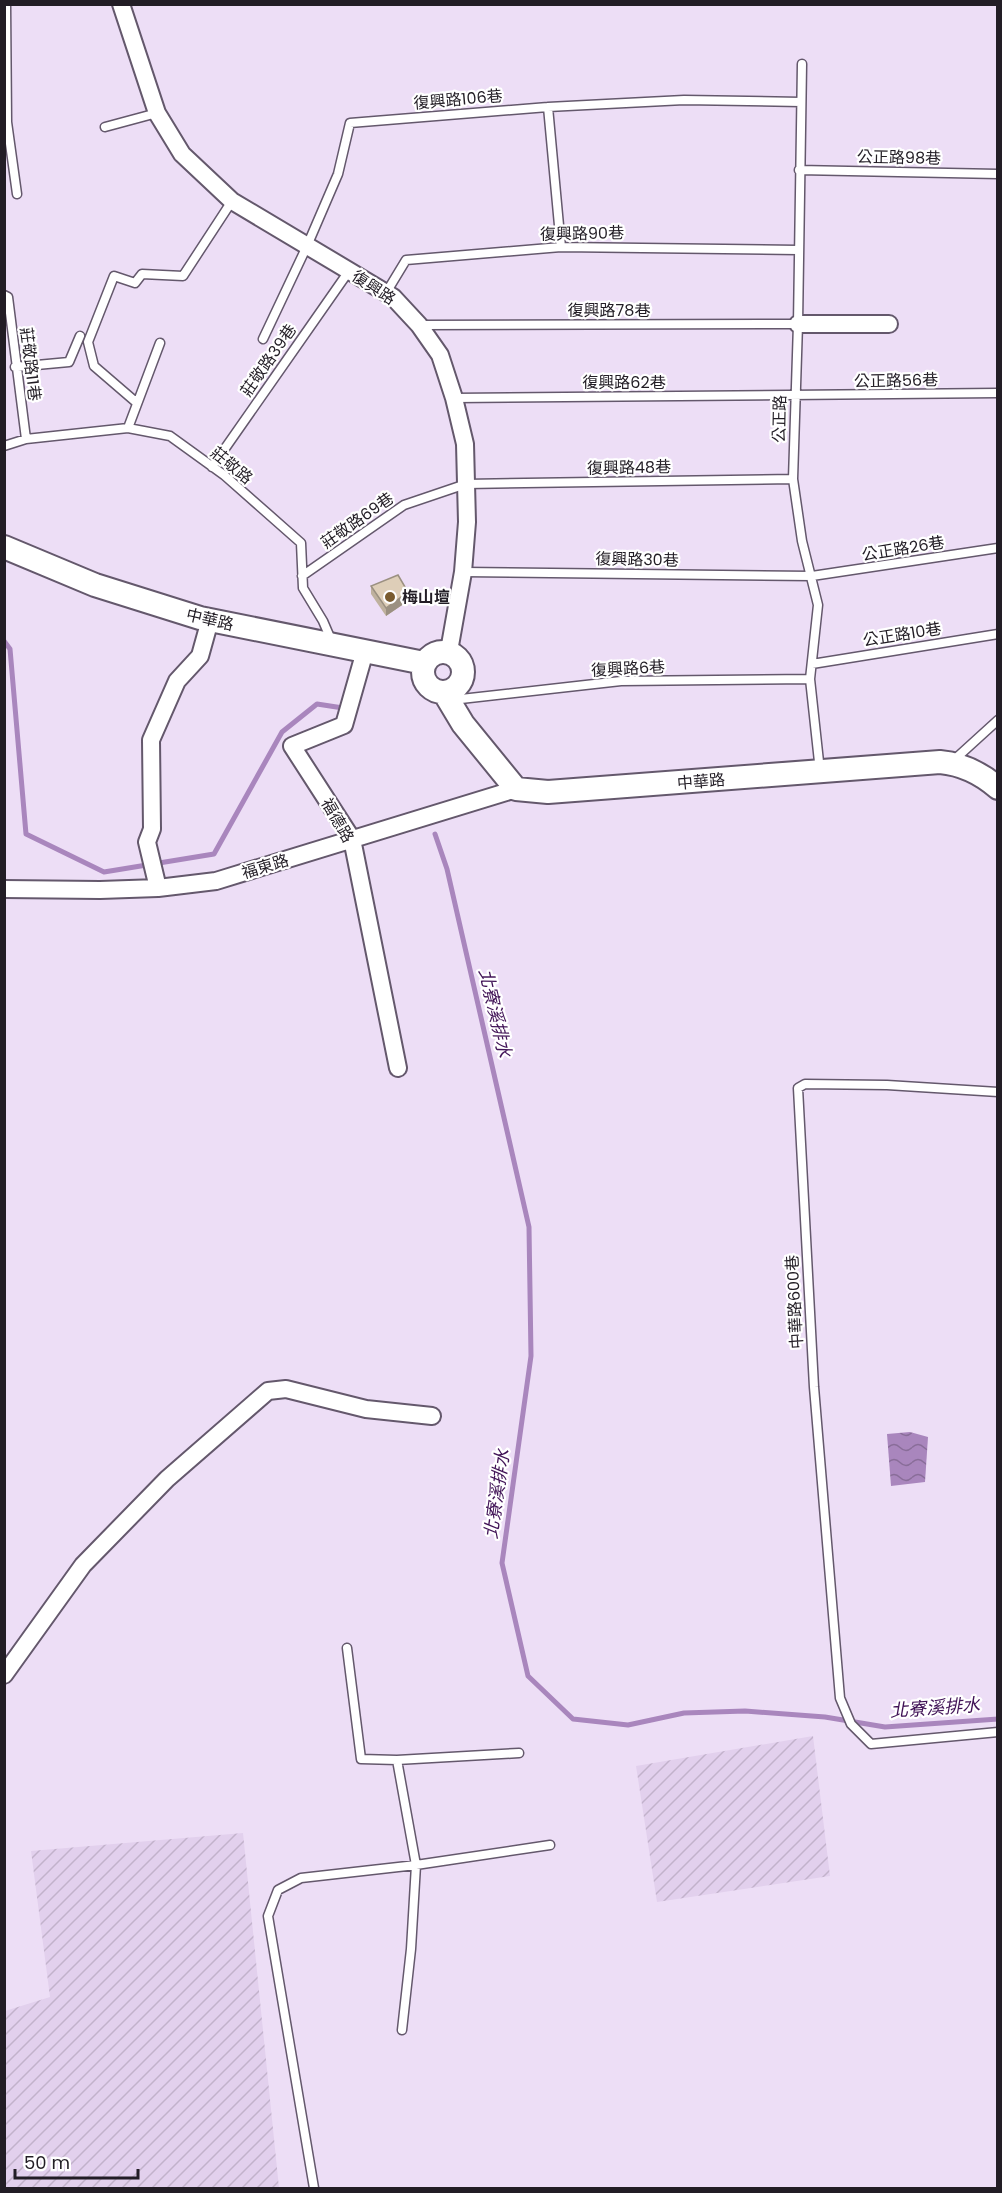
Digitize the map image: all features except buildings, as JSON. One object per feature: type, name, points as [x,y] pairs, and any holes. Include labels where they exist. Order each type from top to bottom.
[{"type":"street","name":"復興路","points":[[121,4],[157,113],[182,154],[232,201],[393,297],[419,325],[440,355],[454,398],[465,444],[467,522],[463,572],[449,651]]},
{"type":"street","points":[[798,324],[889,324]]},
{"type":"street","name":"中華路","points":[[4,547],[95,585],[210,620],[424,663]]},
{"type":"street","points":[[154,872],[147,842],[152,829],[151,740],[177,681],[200,656],[210,620]]},
{"type":"street","name":"福德路","points":[[365,651],[345,725],[292,746],[352,839],[398,1068]]},
{"type":"street","points":[[447,697],[464,677],[461,661],[449,651],[434,652],[424,663],[422,675],[428,686],[447,697],[463,724],[516,789]]},
{"type":"street","name":"中華路","points":[[516,789],[548,792],[940,762],[951,763],[984,776],[998,788]]},
{"type":"street","name":"福東路","points":[[4,889],[100,890],[154,872],[216,880],[516,789]]},
{"type":"street","points":[[4,1675],[83,1565],[167,1479],[268,1391],[286,1389],[366,1409],[432,1416]]},
{"type":"lane","points":[[6,4],[6,122],[17,194]]},
{"type":"lane","name":"公正路","points":[[802,64],[793,479],[802,541],[818,605],[810,679],[820,771]]},
{"type":"lane","name":"復興路106巷","points":[[262,339],[307,246],[338,174],[350,123],[548,107],[684,100],[801,102]]},
{"type":"lane","points":[[548,107],[561,247]]},
{"type":"lane","points":[[105,127],[157,113]]},
{"type":"lane","name":"公正路98巷","points":[[800,170],[998,174]]},
{"type":"lane","points":[[137,403],[94,366],[88,342],[114,276],[135,283],[142,274],[183,276],[232,201]]},
{"type":"lane","name":"復興路90巷","points":[[386,293],[406,260],[561,247],[798,250]]},
{"type":"lane","name":"莊敬路39巷","points":[[212,467],[349,271]]},
{"type":"lane","name":"莊敬路11巷","points":[[4,295],[8,297],[15,367],[26,439]]},
{"type":"lane","name":"復興路78巷","points":[[419,325],[798,324]]},
{"type":"lane","points":[[15,367],[69,362],[80,336]]},
{"type":"lane","points":[[128,428],[160,344]]},
{"type":"lane","name":"公正路56巷","points":[[795,396],[998,393]]},
{"type":"lane","name":"復興路62巷","points":[[454,398],[795,396]]},
{"type":"lane","name":"莊敬路","points":[[4,446],[26,439],[128,428],[170,436],[212,467],[301,543],[303,588],[323,621],[333,645]]},
{"type":"lane","name":"復興路48巷","points":[[466,484],[793,479]]},
{"type":"lane","name":"莊敬路69巷","points":[[302,576],[404,505],[466,484]]},
{"type":"lane","name":"公正路26巷","points":[[812,576],[998,548]]},
{"type":"lane","name":"復興路30巷","points":[[463,572],[812,576]]},
{"type":"lane","name":"公正路10巷","points":[[812,664],[998,634]]},
{"type":"lane","name":"復興路6巷","points":[[447,697],[621,681],[810,679]]},
{"type":"lane","points":[[951,763],[996,722]]},
{"type":"lane","name":"中華路600巷","points":[[998,1092],[887,1084],[806,1084],[798,1088],[814,1387],[840,1698],[851,1724],[871,1744],[998,1732]]},
{"type":"lane","points":[[347,1647],[360,1759],[398,1760],[519,1753]]},
{"type":"lane","points":[[398,1760],[416,1865],[411,1949],[402,2030]]},
{"type":"lane","points":[[314,2188],[268,1916],[278,1890],[301,1878],[416,1865],[550,1845]]},
{"type":"shaded area","points":[[813,1736],[830,1876],[657,1902],[636,1766]]},
{"type":"shaded area","points":[[243,1833],[279,2188],[5,2188],[5,2011],[50,1997],[31,1851]]},
{"type":"water","points":[[910,1432],[928,1437],[925,1482],[891,1486],[887,1434]]},
{"type":"waterway","name":"北寮溪排水","points":[[4,641],[10,649],[26,834],[104,872],[214,854],[282,732],[317,704],[343,708]]},
{"type":"waterway","name":"北寮溪排水","points":[[435,834],[447,869],[529,1227],[531,1356],[502,1563],[528,1676],[573,1719],[628,1725],[684,1713],[745,1711],[825,1717],[885,1727],[998,1719]]},
{"type":"place","name":"梅山壇","points":[[390,597]]}]
